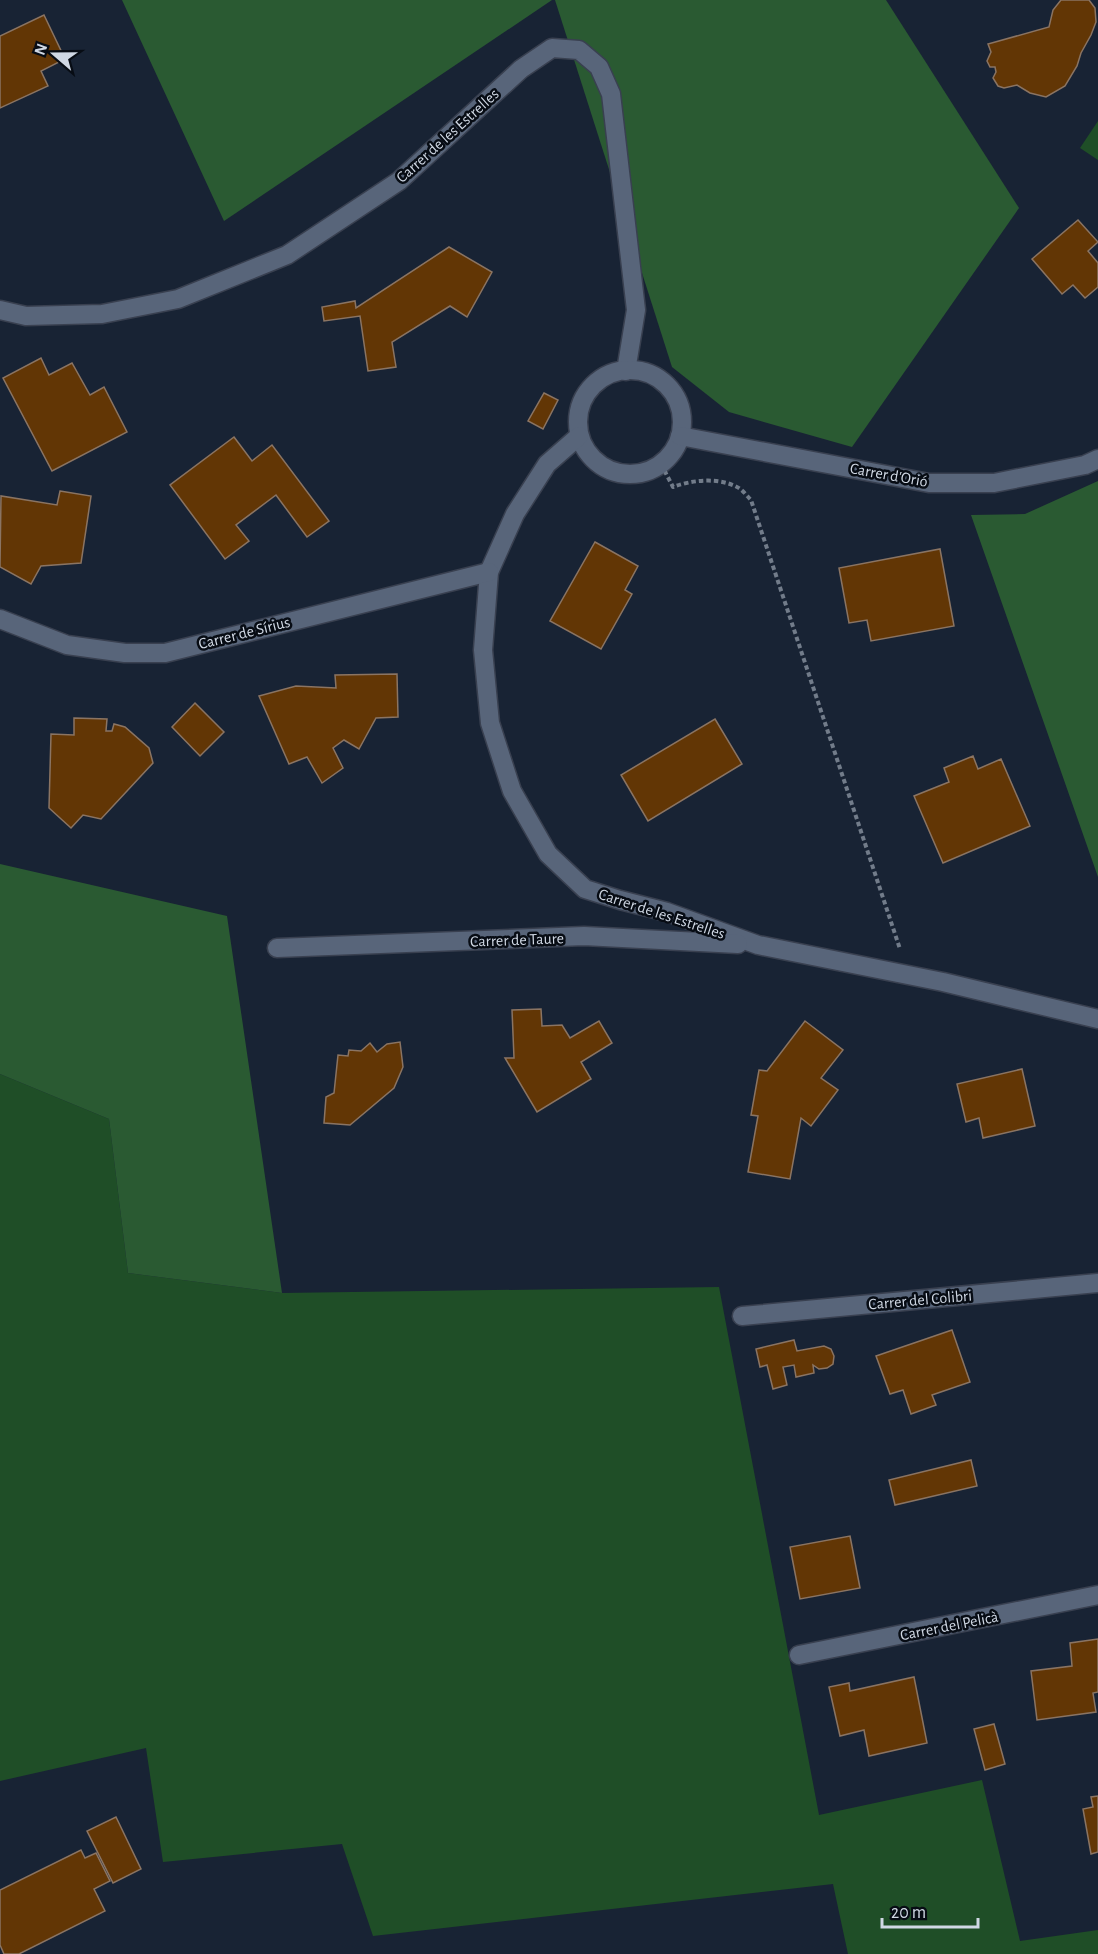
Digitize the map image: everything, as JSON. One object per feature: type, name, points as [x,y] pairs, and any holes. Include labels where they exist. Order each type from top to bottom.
[{"type":"street","name":"Carrer de les Estrelles","points":[[0,310],[26,316],[102,314],[124,310],[178,299],[287,255],[399,181],[521,69],[552,48],[579,50],[599,67],[611,94],[636,310],[626,370]]},
{"type":"street","points":[[626,370],[643,372],[658,378],[670,390],[678,404],[681,420],[680,436],[673,452],[661,464],[646,472],[629,475],[613,472],[598,464],[586,452],[579,436],[578,420],[581,406],[588,392],[598,381],[626,370]]},
{"type":"street","name":"Carrer de les Estrelles","points":[[579,436],[547,464],[515,514],[489,572],[483,650],[490,723],[512,791],[548,854],[585,889],[667,912],[758,945],[909,975],[1098,1019]]},
{"type":"street","name":"Carrer d'Orió","points":[[680,436],[929,483],[994,483],[1085,465],[1098,459]]},
{"type":"street","name":"Carrer de Sírius","points":[[0,619],[67,645],[125,653],[165,652],[489,572]]},
{"type":"street","name":"Carrer de Taure","points":[[277,948],[584,936],[758,945]]},
{"type":"street","name":"Carrer del Colibri","points":[[742,1316],[1098,1283]]},
{"type":"street","name":"Carrer del Pelicà","points":[[800,1655],[1098,1595]]},
{"type":"path","points":[[661,464],[673,487],[686,482],[713,480],[738,487],[751,500],[909,975]]},
{"type":"green space","points":[[122,0],[552,0],[224,221]]},
{"type":"green space","points":[[555,0],[886,0],[1019,208],[852,447],[729,412],[672,367]]},
{"type":"green space","points":[[1098,121],[1098,160],[1080,148]]},
{"type":"green space","points":[[1098,481],[1098,877],[971,515],[1025,514]]},
{"type":"green space","points":[[0,864],[227,916],[282,1293],[128,1273],[109,1119],[0,1074]]},
{"type":"green space","points":[[0,1074],[109,1119],[128,1273],[282,1293],[719,1287],[819,1815],[982,1780],[1020,1941],[1098,1930],[1098,1954],[848,1954],[833,1884],[373,1936],[342,1844],[163,1862],[146,1748],[0,1781]]},
{"type":"building","points":[[1061,0],[1089,0],[1095,8],[1096,22],[1077,66],[1065,86],[1046,97],[1030,93],[1017,85],[1004,88],[998,86],[993,78],[996,72],[995,67],[990,67],[987,61],[991,52],[988,44],[1049,27],[1053,10]]},
{"type":"building","points":[[44,15],[65,59],[41,71],[48,86],[0,108],[0,36]]},
{"type":"building","points":[[1078,220],[1098,242],[1088,251],[1098,263],[1098,287],[1085,298],[1073,285],[1062,294],[1032,259]]},
{"type":"building","points":[[449,247],[492,272],[467,317],[450,306],[392,342],[396,367],[368,371],[360,316],[324,321],[322,307],[355,301],[356,308]]},
{"type":"building","points":[[41,358],[49,375],[72,363],[90,395],[104,387],[127,432],[52,471],[3,378]]},
{"type":"building","points":[[544,393],[558,400],[543,429],[528,421]]},
{"type":"building","points":[[234,437],[252,461],[272,445],[329,521],[307,537],[276,495],[236,525],[249,541],[225,559],[170,485]]},
{"type":"building","points":[[60,491],[91,496],[81,563],[41,566],[31,584],[0,567],[1,496],[57,505]]},
{"type":"building","points":[[595,542],[638,566],[625,590],[632,594],[601,649],[550,621]]},
{"type":"building","points":[[940,549],[954,626],[871,641],[867,620],[849,623],[839,568]]},
{"type":"building","points":[[397,674],[398,717],[376,718],[359,749],[344,740],[333,748],[343,768],[322,783],[307,757],[289,764],[259,696],[296,686],[336,688],[335,675]]},
{"type":"building","points":[[195,703],[224,732],[200,756],[172,727]]},
{"type":"building","points":[[74,718],[107,719],[106,731],[112,731],[114,724],[125,727],[149,748],[153,763],[101,819],[83,815],[71,828],[49,808],[51,734],[74,735]]},
{"type":"building","points":[[715,719],[742,764],[648,821],[621,775]]},
{"type":"building","points":[[973,756],[978,769],[1001,759],[1030,826],[943,863],[914,796],[949,782],[944,768]]},
{"type":"building","points":[[541,1009],[542,1026],[562,1025],[570,1038],[599,1021],[612,1043],[581,1062],[591,1079],[537,1112],[505,1058],[514,1058],[512,1010]]},
{"type":"building","points":[[805,1021],[843,1050],[821,1078],[838,1090],[811,1126],[801,1118],[790,1179],[748,1172],[758,1116],[751,1115],[759,1070],[767,1071]]},
{"type":"building","points":[[400,1042],[403,1067],[394,1088],[350,1125],[324,1123],[326,1097],[334,1093],[338,1055],[348,1056],[349,1050],[361,1051],[370,1043],[377,1052],[387,1044]]},
{"type":"building","points":[[1022,1069],[1035,1126],[983,1138],[979,1118],[966,1122],[957,1084]]},
{"type":"building","points":[[952,1330],[970,1382],[932,1395],[936,1405],[911,1414],[903,1390],[890,1394],[876,1356]]},
{"type":"building","points":[[794,1340],[797,1351],[824,1346],[831,1349],[834,1356],[833,1364],[819,1369],[813,1365],[814,1373],[796,1377],[794,1365],[783,1367],[787,1385],[773,1389],[767,1365],[760,1367],[756,1349]]},
{"type":"building","points":[[971,1460],[977,1486],[895,1505],[889,1480]]},
{"type":"building","points":[[850,1536],[860,1588],[800,1599],[790,1547]]},
{"type":"building","points":[[1098,1639],[1098,1692],[1093,1693],[1096,1712],[1037,1720],[1031,1671],[1072,1666],[1070,1643]]},
{"type":"building","points":[[914,1677],[927,1743],[869,1756],[864,1730],[840,1736],[829,1687],[849,1683],[850,1691]]},
{"type":"building","points":[[994,1724],[1005,1764],[985,1770],[974,1729]]},
{"type":"building","points":[[1098,1796],[1098,1852],[1091,1854],[1083,1809],[1093,1807],[1091,1797]]},
{"type":"building","points":[[116,1817],[141,1869],[113,1883],[87,1831]]},
{"type":"building","points":[[81,1850],[85,1858],[96,1853],[110,1881],[94,1889],[105,1911],[19,1954],[4,1954],[0,1945],[0,1890]]}]
